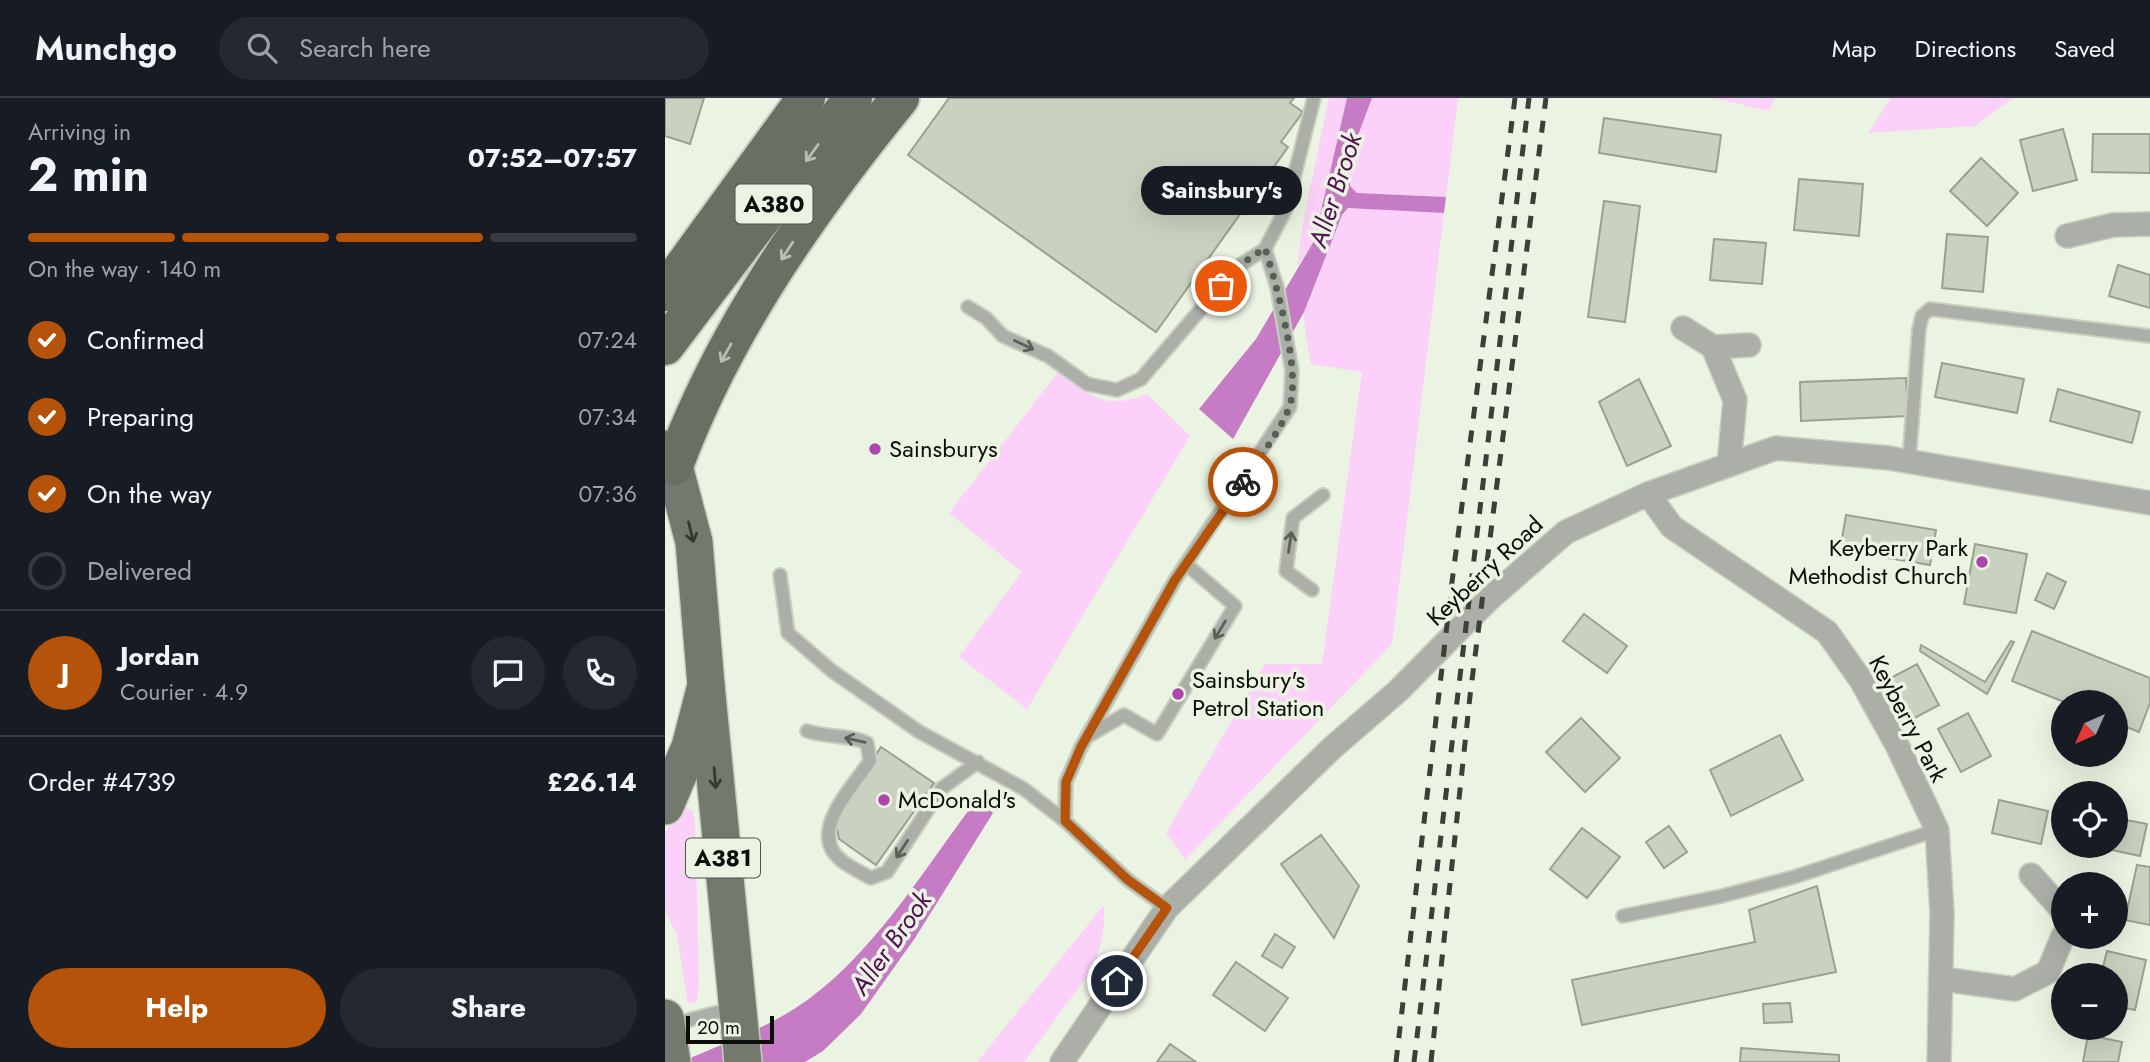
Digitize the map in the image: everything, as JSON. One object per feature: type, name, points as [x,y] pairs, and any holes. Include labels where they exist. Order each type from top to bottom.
[{"type":"highway","name":"A380","points":[[665,244],[687,228],[776,98]]},
{"type":"highway","name":"A380","points":[[665,346],[676,297],[806,98]]},
{"type":"highway","name":"A380","points":[[676,297],[853,98]]},
{"type":"highway","name":"A380","points":[[670,458],[760,293],[831,183],[899,98]]},
{"type":"main road","name":"A381","points":[[670,458],[694,542],[743,1062]]},
{"type":"main road","name":"A381","points":[[665,806],[687,757],[706,685]]},
{"type":"main road","points":[[665,1023],[672,1062]]},
{"type":"street","points":[[2067,236],[2113,225],[2150,224]]},
{"type":"street","points":[[1683,328],[1713,347],[1735,400],[1729,465]]},
{"type":"street","points":[[1713,347],[1749,345]]},
{"type":"street","name":"Keyberry Road","points":[[1062,1062],[1167,908],[1332,748],[1398,691],[1488,600],[1566,532],[1648,494],[1776,447],[1909,462],[2150,503]]},
{"type":"street","name":"Keyberry Park","points":[[1648,494],[1672,527],[1827,632],[1861,680],[1937,830],[1943,913],[1939,1062]]},
{"type":"street","points":[[2031,875],[2051,898]]},
{"type":"street","points":[[1943,979],[2015,989],[2048,972],[2058,949]]},
{"type":"lane","points":[[968,307],[986,318],[1003,336],[1048,356],[1087,384],[1117,390],[1141,380],[1237,267],[1265,248],[1286,209],[1314,98]]},
{"type":"lane","points":[[1065,821],[1066,782],[1088,736],[1187,564],[1290,407],[1292,371],[1277,287],[1265,248]]},
{"type":"lane","points":[[1909,462],[1919,329],[1922,316],[1930,309],[2150,336]]},
{"type":"lane","points":[[1312,590],[1286,571],[1293,518],[1323,495]]},
{"type":"lane","points":[[1088,736],[1124,715],[1157,734],[1235,606],[1187,564]]},
{"type":"lane","points":[[780,575],[788,633],[832,671],[918,731],[1024,789],[1065,821],[1128,880],[1167,908]]},
{"type":"lane","points":[[807,731],[827,738],[854,736],[867,743],[870,761],[828,824],[828,843],[840,860],[871,878],[887,872],[942,788],[978,762]]},
{"type":"lane","points":[[1623,916],[1722,896],[1782,880],[1937,830]]},
{"type":"lane","points":[[665,1023],[738,1007]]},
{"type":"shaded area","points":[[1329,98],[1347,98],[1314,241],[1297,267],[1303,222]]},
{"type":"shaded area","points":[[1372,98],[1458,98],[1446,197],[1357,193],[1350,186],[1349,159]]},
{"type":"shaded area","points":[[1713,98],[1775,98],[1769,111]]},
{"type":"shaded area","points":[[1891,98],[2013,98],[1975,126],[1868,133]]},
{"type":"shaded area","points":[[1348,208],[1444,213],[1392,644],[1185,860],[1166,833],[1265,664],[1322,664],[1362,372],[1311,364],[1304,314],[1321,259]]},
{"type":"shaded area","points":[[1059,371],[1090,394],[1109,401],[1132,399],[1147,394],[1190,436],[1027,709],[959,657],[1022,572],[949,513]]},
{"type":"shaded area","points":[[686,807],[693,811],[695,822],[699,982],[694,1004],[688,1003],[677,935],[665,911],[665,833],[676,815]]},
{"type":"shaded area","points":[[1104,905],[1104,927],[1096,964],[1024,1062],[977,1062]]},
{"type":"water","name":"Aller Brook","points":[[1347,98],[1372,98],[1349,159],[1350,186],[1357,193],[1446,197],[1444,213],[1348,208],[1342,215],[1304,312],[1233,439],[1199,409],[1256,339],[1314,241]]},
{"type":"water","name":"Aller Brook","points":[[977,799],[993,813],[915,938],[861,1014],[823,1051],[805,1062],[682,1062],[794,1009],[847,966],[894,913]]},
{"type":"building","points":[[665,98],[704,98],[690,144],[665,136]]},
{"type":"building","points":[[949,98],[1294,98],[1290,103],[1303,112],[1281,142],[1288,147],[1156,332],[908,155]]},
{"type":"building","points":[[1604,118],[1721,135],[1716,172],[1599,153]]},
{"type":"building","points":[[2063,129],[2077,180],[2033,191],[2020,140]]},
{"type":"building","points":[[2093,134],[2150,134],[2150,173],[2092,172]]},
{"type":"building","points":[[1981,158],[2018,193],[1987,226],[1950,191]]},
{"type":"building","points":[[1799,179],[1863,184],[1859,236],[1794,230]]},
{"type":"building","points":[[1604,201],[1640,206],[1625,322],[1588,317]]},
{"type":"building","points":[[1947,234],[1988,237],[1983,292],[1942,288]]},
{"type":"building","points":[[1714,239],[1766,243],[1762,284],[1710,280]]},
{"type":"building","points":[[2118,265],[2150,275],[2150,308],[2109,296]]},
{"type":"building","points":[[1942,363],[2024,379],[2017,413],[1935,397]]},
{"type":"building","points":[[1906,378],[1908,416],[1801,421],[1800,382]]},
{"type":"building","points":[[1639,379],[1671,446],[1627,466],[1599,402]]},
{"type":"building","points":[[2058,389],[2140,412],[2132,443],[2050,421]]},
{"type":"building","points":[[1846,515],[1936,530],[1930,565],[1840,550]]},
{"type":"building","points":[[1975,544],[2027,554],[2016,613],[1964,604]]},
{"type":"building","points":[[2047,573],[2066,582],[2054,609],[2035,600]]},
{"type":"building","points":[[1584,614],[1627,646],[1607,673],[1563,641]]},
{"type":"building","points":[[2032,631],[2150,678],[2150,703],[2139,732],[2128,728],[2128,690],[2051,690],[2051,697],[2012,681]]},
{"type":"building","points":[[2011,641],[2014,642],[1987,694],[1920,651],[1921,645],[1985,682]]},
{"type":"building","points":[[1917,664],[1939,705],[1911,720],[1889,679]]},
{"type":"building","points":[[1968,713],[1991,756],[1961,772],[1938,729]]},
{"type":"building","points":[[1581,718],[1620,758],[1585,792],[1546,752]]},
{"type":"building","points":[[1780,735],[1803,780],[1731,816],[1710,770]]},
{"type":"building","name":"McDonald's","points":[[881,747],[934,783],[876,865],[839,839],[835,818]]},
{"type":"building","points":[[1999,800],[2048,811],[2041,844],[1992,833]]},
{"type":"building","points":[[2128,820],[2147,824],[2140,856],[2128,853]]},
{"type":"building","points":[[1669,826],[1687,852],[1664,868],[1646,842]]},
{"type":"building","points":[[1582,828],[1620,857],[1587,898],[1550,869]]},
{"type":"building","points":[[1321,835],[1359,886],[1334,938],[1281,864]]},
{"type":"building","points":[[2137,865],[2150,867],[2150,925],[2128,921],[2128,906]]},
{"type":"building","points":[[1817,886],[1836,972],[1582,1025],[1572,980],[1755,942],[1749,910]]},
{"type":"building","points":[[1275,934],[1295,947],[1282,968],[1262,956]]},
{"type":"building","points":[[2107,951],[2146,960],[2135,1010],[2128,1009],[2128,963],[2104,963]]},
{"type":"building","points":[[1236,962],[1288,998],[1265,1031],[1213,995]]},
{"type":"building","points":[[1790,1003],[1792,1022],[1764,1023],[1763,1004]]},
{"type":"building","points":[[2087,1040],[2122,1042],[2118,1062],[2083,1062]]},
{"type":"building","points":[[1170,1044],[1196,1062],[1157,1062]]},
{"type":"building","points":[[1741,1048],[1839,1055],[1839,1062],[1740,1062]]},
{"type":"railway","points":[[1396,1062],[1452,582],[1515,98]]},
{"type":"railway","points":[[1414,1062],[1529,98]]},
{"type":"railway","points":[[1431,1062],[1470,696],[1546,98]]},
{"type":"way so far","points":[[1221,286],[1237,267],[1265,248],[1277,287],[1292,371],[1290,407],[1243,482]]},
{"type":"place","name":"Sainsbury's","points":[[1221,286]]},
{"type":"place","name":"Sainsburys","points":[[875,449]]},
{"type":"place","name":"Keyberry Park Methodist Church","points":[[1982,562]]},
{"type":"place","name":"Sainsbury's Petrol Station","points":[[1178,694]]},
{"type":"place","name":"McDonald's","points":[[884,800]]},
{"type":"route","points":[[1117,981],[1167,908],[1128,880],[1065,821],[1066,782],[1081,747],[1175,580],[1243,482]]}]
